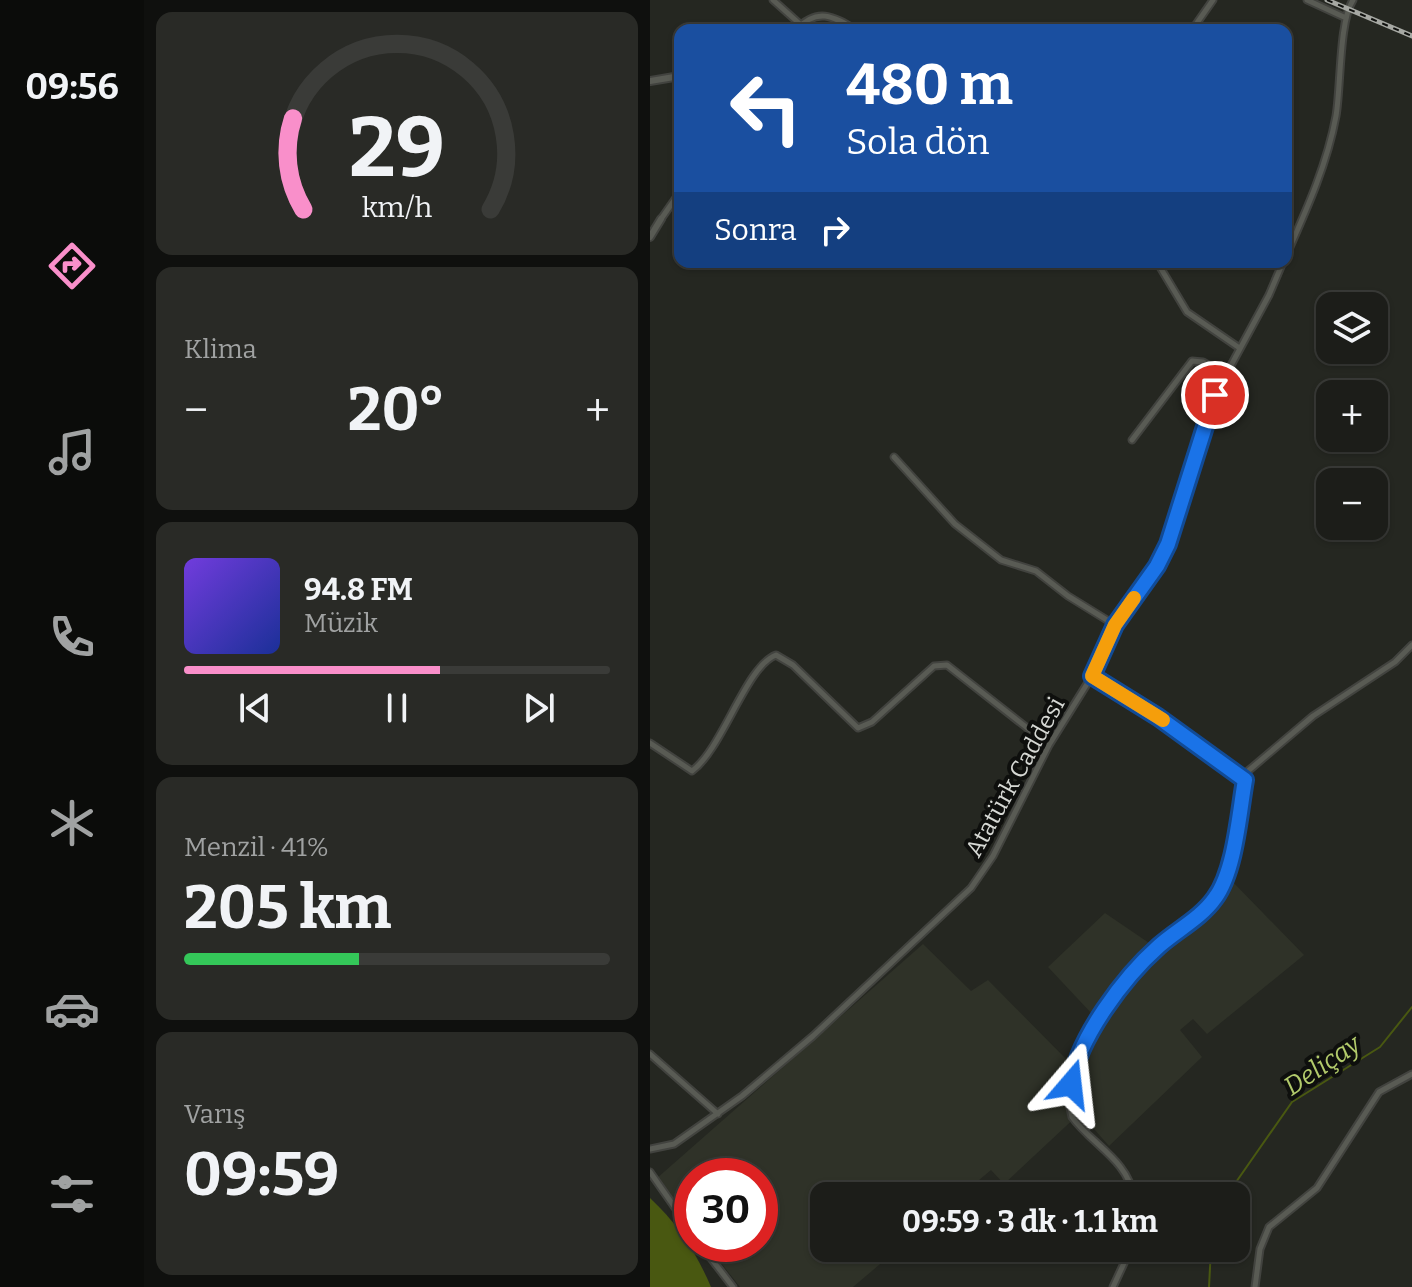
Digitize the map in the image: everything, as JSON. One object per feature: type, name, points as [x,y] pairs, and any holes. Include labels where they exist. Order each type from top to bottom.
[{"type":"street","points":[[773,0],[795,24]]},
{"type":"street","points":[[1196,24],[1213,0]]},
{"type":"street","points":[[1307,0],[1346,18]]},
{"type":"street","points":[[1292,242],[1318,184],[1336,118],[1346,18],[1353,0]]},
{"type":"street","points":[[803,24],[819,14],[831,15],[846,24]]},
{"type":"street","points":[[650,81],[674,77]]},
{"type":"street","points":[[650,237],[674,201]]},
{"type":"street","points":[[1161,268],[1187,312],[1238,347]]},
{"type":"street","name":"Atatürk Caddesi","points":[[650,1149],[674,1144],[718,1114],[813,1036],[971,888],[993,856],[1049,745],[1092,676],[1115,625],[1157,566],[1168,544],[1202,430],[1238,347],[1269,295],[1280,268]]},
{"type":"street","points":[[1132,440],[1192,361],[1203,362],[1225,374]]},
{"type":"street","points":[[894,457],[955,524],[1001,560],[1036,571],[1068,596],[1115,625]]},
{"type":"street","points":[[1130,1182],[1121,1168],[1072,1117],[1073,1069],[1088,1035],[1150,954],[1206,909],[1216,897],[1228,866],[1248,771],[1293,731],[1362,681],[1395,662],[1412,645]]},
{"type":"street","points":[[650,743],[692,771],[698,767],[761,666],[776,655],[793,665],[858,728],[872,722],[934,666],[947,665],[1049,745]]},
{"type":"street","points":[[1092,676],[1158,717],[1245,780]]},
{"type":"street","points":[[650,1054],[718,1114]]},
{"type":"street","points":[[1255,1287],[1260,1249],[1269,1227],[1317,1188],[1379,1092],[1412,1074]]},
{"type":"street","points":[[650,1172],[674,1206]]},
{"type":"street","points":[[714,1262],[733,1287]]},
{"type":"street","points":[[1113,1287],[1125,1262]]},
{"type":"shaded area","points":[[1230,879],[1304,955],[1207,1034],[1193,1019],[1180,1030],[1202,1057],[1109,1146],[1080,1113],[1006,1182],[1002,1182],[991,1170],[977,1182],[810,1182],[810,1262],[882,1262],[853,1287],[740,1287],[720,1262],[778,1262],[778,1158],[680,1158],[923,944],[971,991],[988,980],[1067,1060],[1093,1015],[1048,967],[1105,913],[1152,945]]},
{"type":"shaded area","points":[[674,1163],[674,1202],[656,1179]]},
{"type":"shaded area","points":[[650,1198],[674,1225],[674,1262],[699,1262],[711,1287],[650,1287]]},
{"type":"waterway","name":"Deliçay","points":[[1236,1182],[1292,1102],[1380,1047],[1412,1007]]},
{"type":"waterway","name":"Deliçay","points":[[1209,1287],[1210,1262]]},
{"type":"railway","points":[[1327,0],[1412,36]]},
{"type":"slow traffic","points":[[1134,598],[1115,625],[1092,676],[1163,720]]},
{"type":"route","points":[[1071,1084],[1079,1051],[1088,1035],[1150,954],[1206,909],[1216,897],[1228,866],[1245,780],[1158,717],[1092,676],[1115,625],[1157,566],[1168,544],[1215,395]]}]
